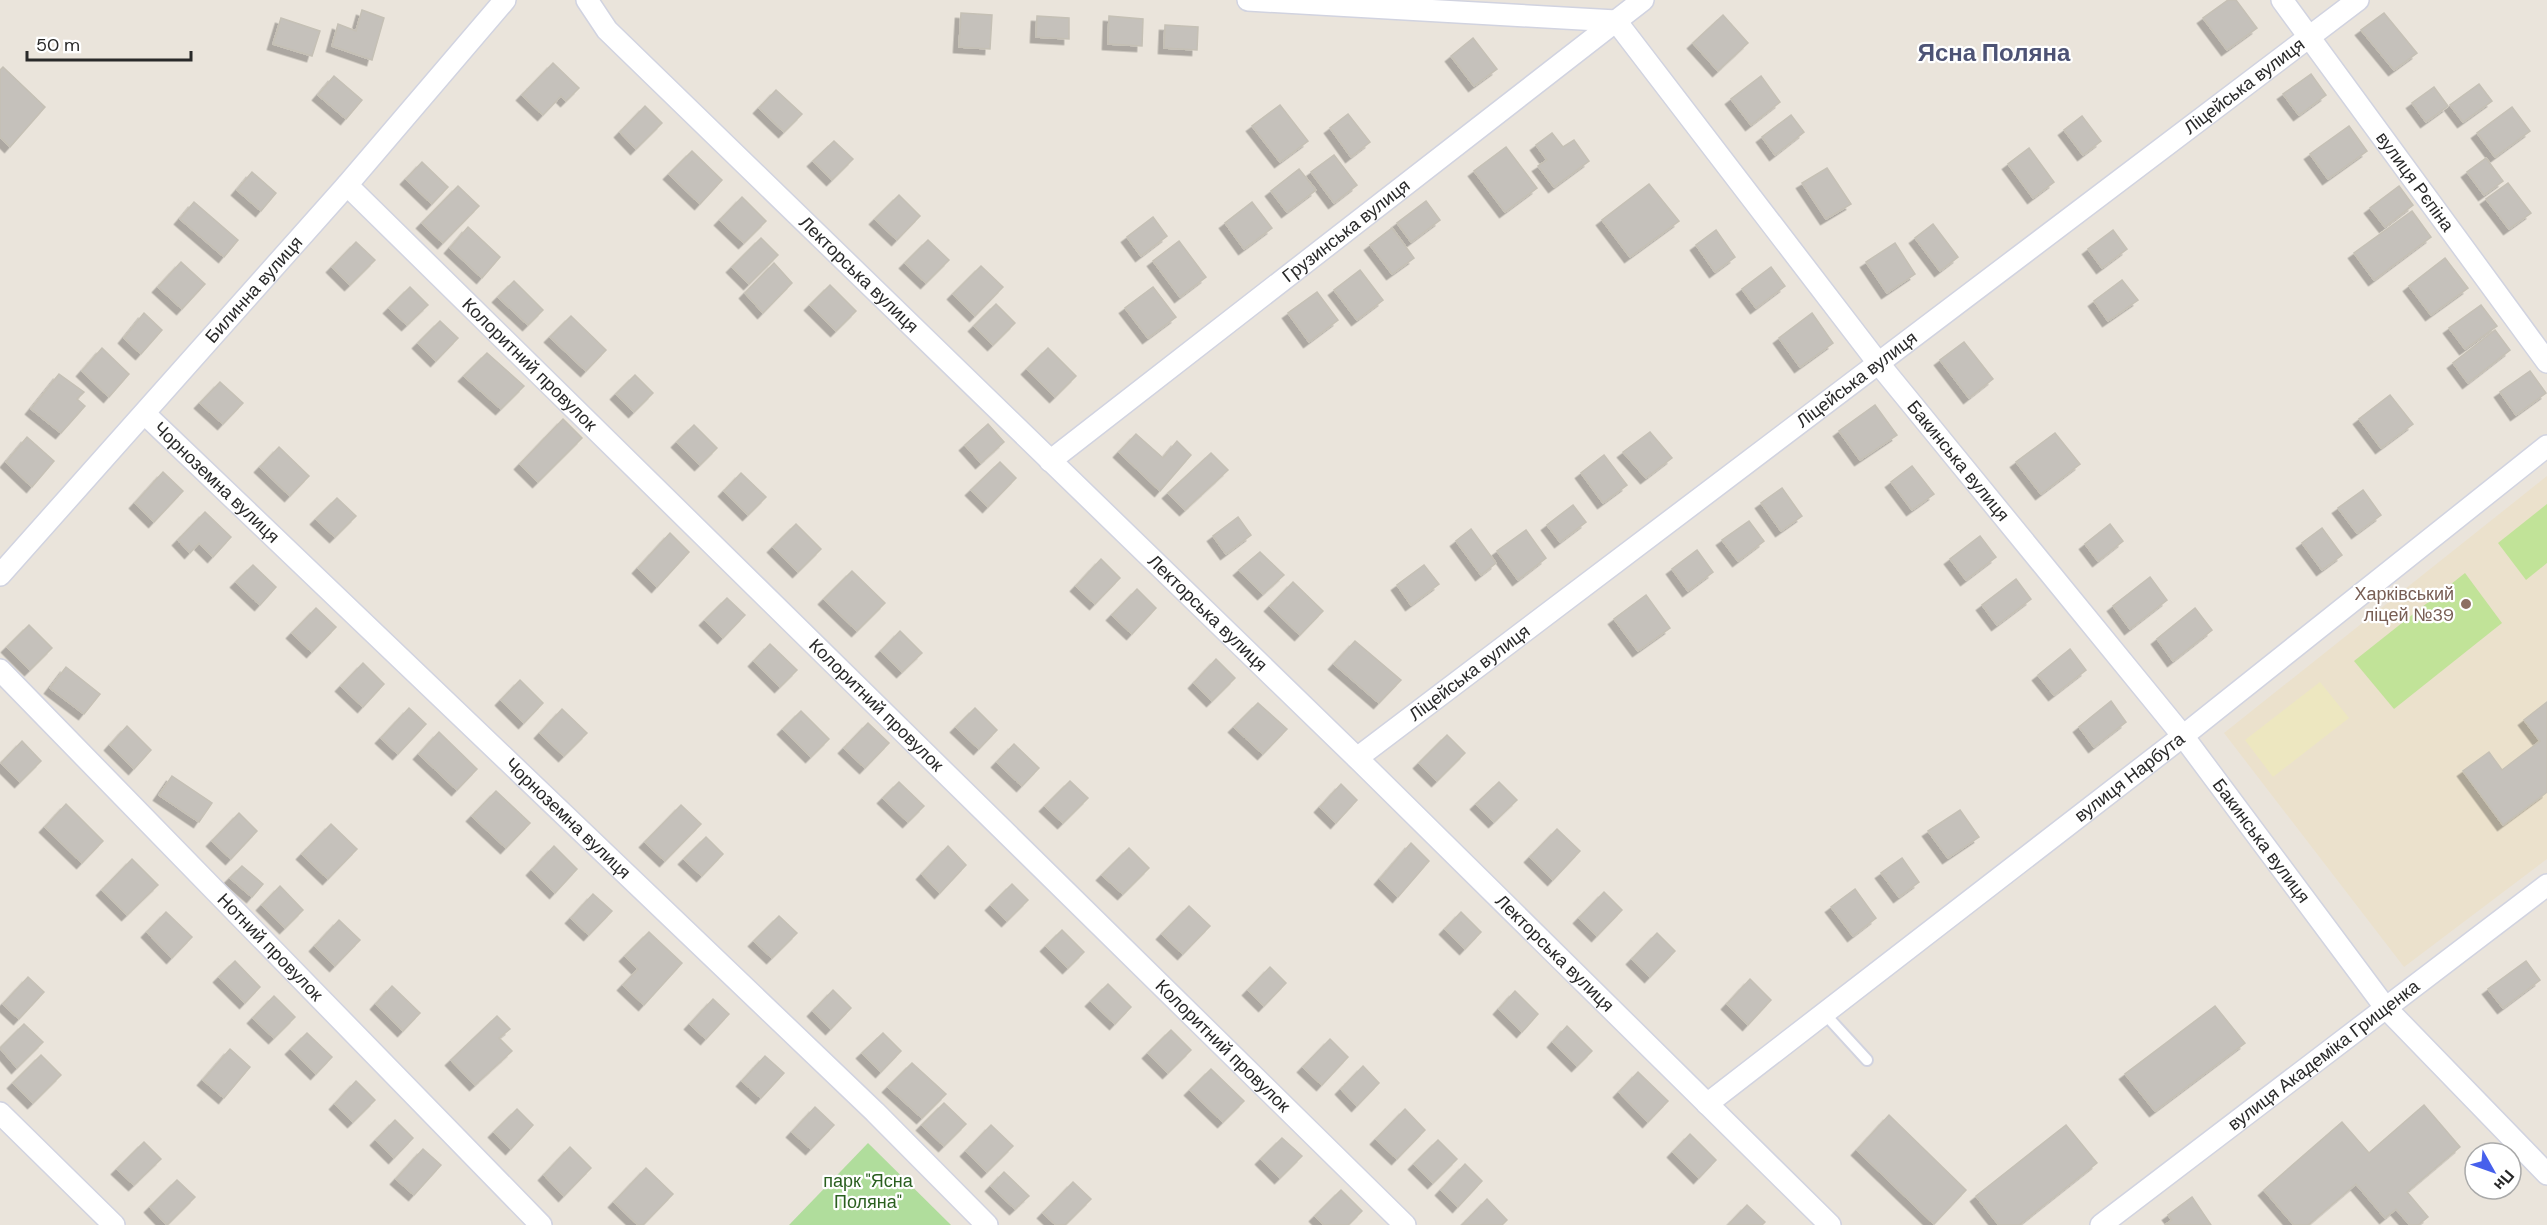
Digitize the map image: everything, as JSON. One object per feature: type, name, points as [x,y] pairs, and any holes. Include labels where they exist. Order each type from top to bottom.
[{"type":"street","name":"Билинна вулиця","points":[[0,574],[347,185],[505,0]]},
{"type":"street","name":"Лекторська вулиця","points":[[588,0],[607,30],[1357,758],[1830,1225]]},
{"type":"street","points":[[1248,0],[1616,21]]},
{"type":"street","name":"вулиця Рєпіна","points":[[2282,0],[2547,362]]},
{"type":"street","name":"Ліцейська вулиця","points":[[1357,758],[2358,0]]},
{"type":"street","name":"Грузинська вулиця","points":[[1050,461],[1616,21],[1637,2]]},
{"type":"street","name":"Бакинська вулиця","points":[[1616,21],[1879,364],[2183,736],[2385,1007],[2547,1174]]},
{"type":"street","name":"Колоритний провулок","points":[[347,185],[1406,1225]]},
{"type":"street","name":"Чорноземна вулиця","points":[[145,414],[875,1112],[987,1225]]},
{"type":"street","name":"вулиця Нарбута","points":[[1707,1104],[2183,736],[2547,446]]},
{"type":"street","name":"Нотний провулок","points":[[0,670],[541,1225]]},
{"type":"street","name":"вулиця Академіка Грищенка","points":[[2101,1225],[2547,885]]},
{"type":"street","points":[[0,1113],[114,1225]]},
{"type":"lane","points":[[1824,1013],[1867,1060]]},
{"type":"shaded area","name":"Харківський ліцей №39","points":[[2547,476],[2547,859],[2404,967],[2224,733]]},
{"type":"green space","points":[[2547,504],[2547,563],[2526,580],[2498,543]]},
{"type":"green space","points":[[2465,573],[2502,623],[2394,709],[2354,661]]},
{"type":"green space","name":"парк \"Ясна Поляна\"","points":[[868,1143],[951,1225],[789,1225]]},
{"type":"sand","points":[[2320,682],[2349,718],[2273,777],[2245,740]]},
{"type":"building","points":[[2228,0],[2236,0],[2257,28],[2227,50],[2203,18]]},
{"type":"building","points":[[362,10],[384,18],[372,60],[332,46],[338,24],[356,31]]},
{"type":"building","points":[[961,13],[992,15],[990,49],[959,47]]},
{"type":"building","points":[[2384,13],[2417,53],[2394,70],[2361,30]]},
{"type":"building","points":[[1723,15],[1748,43],[1718,71],[1693,43]]},
{"type":"building","points":[[1037,16],[1069,18],[1069,39],[1036,37]]},
{"type":"building","points":[[1109,16],[1143,19],[1142,46],[1108,44]]},
{"type":"building","points":[[281,18],[320,31],[312,56],[273,44]]},
{"type":"building","points":[[1165,25],[1198,27],[1197,50],[1164,48]]},
{"type":"building","points":[[1473,38],[1497,69],[1474,86],[1451,56]]},
{"type":"building","points":[[553,63],[579,88],[566,101],[561,96],[543,115],[522,95]]},
{"type":"building","points":[[3,67],[45,107],[10,147],[0,137],[0,70]]},
{"type":"building","points":[[2311,74],[2326,95],[2299,115],[2283,94]]},
{"type":"building","points":[[334,76],[362,100],[346,119],[318,95]]},
{"type":"building","points":[[1761,76],[1780,102],[1751,125],[1731,99]]},
{"type":"building","points":[[2479,84],[2492,101],[2463,122],[2450,105]]},
{"type":"building","points":[[2434,87],[2448,106],[2426,122],[2412,103]]},
{"type":"building","points":[[776,90],[802,114],[784,132],[759,108]]},
{"type":"building","points":[[1280,105],[1308,141],[1280,162],[1252,126]]},
{"type":"building","points":[[645,106],[662,123],[636,149],[620,132]]},
{"type":"building","points":[[2512,107],[2530,131],[2495,157],[2477,133]]},
{"type":"building","points":[[1348,114],[1370,142],[1351,157],[1330,128]]},
{"type":"building","points":[[1791,115],[1804,132],[1775,155],[1762,137]]},
{"type":"building","points":[[2082,116],[2101,141],[2083,155],[2064,130]]},
{"type":"building","points":[[2349,126],[2367,151],[2328,179],[2310,154]]},
{"type":"building","points":[[1552,133],[1563,147],[1574,140],[1589,161],[1554,187],[1538,166],[1547,160],[1536,145]]},
{"type":"building","points":[[834,141],[853,159],[832,180],[813,161]]},
{"type":"building","points":[[1506,147],[1537,188],[1505,212],[1474,171]]},
{"type":"building","points":[[2029,148],[2054,182],[2033,198],[2008,164]]},
{"type":"building","points":[[692,151],[722,180],[700,204],[669,174]]},
{"type":"building","points":[[1334,155],[1357,185],[1334,203],[1311,172]]},
{"type":"building","points":[[2486,158],[2503,181],[2484,195],[2467,172]]},
{"type":"building","points":[[422,162],[448,187],[432,204],[406,179]]},
{"type":"building","points":[[1827,168],[1851,204],[1826,219],[1802,183]]},
{"type":"building","points":[[1299,169],[1316,190],[1287,212],[1271,191]]},
{"type":"building","points":[[252,172],[276,193],[261,211],[237,190]]},
{"type":"building","points":[[2508,183],[2531,213],[2509,229],[2486,199]]},
{"type":"building","points":[[1649,184],[1679,221],[1630,257],[1602,220]]},
{"type":"building","points":[[458,186],[479,206],[443,243],[422,223]]},
{"type":"building","points":[[2399,186],[2413,205],[2385,227],[2370,208]]},
{"type":"building","points":[[899,195],[920,216],[897,240],[875,219]]},
{"type":"building","points":[[742,197],[766,221],[744,243],[720,220]]},
{"type":"building","points":[[1426,201],[1440,220],[1411,242],[1397,223]]},
{"type":"building","points":[[194,202],[238,240],[224,257],[180,219]]},
{"type":"building","points":[[1252,202],[1272,228],[1244,249],[1225,223]]},
{"type":"building","points":[[2412,211],[2431,237],[2374,280],[2354,253]]},
{"type":"building","points":[[1153,217],[1167,236],[1141,256],[1127,237]]},
{"type":"building","points":[[1933,224],[1958,257],[1940,271],[1915,238]]},
{"type":"building","points":[[468,227],[500,257],[482,278],[450,248]]},
{"type":"building","points":[[1392,228],[1414,258],[1392,274],[1370,245]]},
{"type":"building","points":[[1716,230],[1735,257],[1715,272],[1696,245]]},
{"type":"building","points":[[2113,230],[2127,249],[2102,268],[2088,249]]},
{"type":"building","points":[[761,238],[778,255],[749,284],[732,267]]},
{"type":"building","points":[[928,240],[949,260],[926,283],[905,263]]},
{"type":"building","points":[[1179,241],[1206,277],[1180,297],[1153,261]]},
{"type":"building","points":[[356,242],[375,260],[350,285],[332,267]]},
{"type":"building","points":[[1895,243],[1915,274],[1887,293],[1866,262]]},
{"type":"building","points":[[2445,258],[2468,288],[2431,315],[2409,286]]},
{"type":"building","points":[[181,262],[205,284],[182,309],[158,287]]},
{"type":"building","points":[[774,263],[792,283],[763,313],[745,293]]},
{"type":"building","points":[[981,266],[1003,287],[975,316],[953,294]]},
{"type":"building","points":[[1771,267],[1785,286],[1756,308],[1742,289]]},
{"type":"building","points":[[1360,270],[1383,300],[1357,320],[1334,290]]},
{"type":"building","points":[[2122,280],[2138,300],[2108,321],[2094,301]]},
{"type":"building","points":[[514,281],[543,310],[528,325],[498,297]]},
{"type":"building","points":[[830,285],[856,311],[836,331],[810,305]]},
{"type":"building","points":[[410,287],[428,305],[407,325],[389,308]]},
{"type":"building","points":[[1153,287],[1176,317],[1148,338],[1125,308]]},
{"type":"building","points":[[1317,292],[1338,320],[1309,342],[1288,313]]},
{"type":"building","points":[[996,304],[1015,323],[993,345],[974,326]]},
{"type":"building","points":[[2481,305],[2497,326],[2465,349],[2449,328]]},
{"type":"building","points":[[144,313],[162,330],[141,354],[124,338]]},
{"type":"building","points":[[1812,313],[1833,343],[1800,367],[1779,338]]},
{"type":"building","points":[[571,316],[606,350],[586,371],[550,337]]},
{"type":"building","points":[[440,321],[458,338],[436,361],[418,343]]},
{"type":"building","points":[[2495,330],[2510,350],[2468,383],[2453,363]]},
{"type":"building","points":[[1964,342],[1993,379],[1969,398],[1940,360]]},
{"type":"building","points":[[102,348],[129,374],[109,397],[82,371]]},
{"type":"building","points":[[1048,348],[1076,376],[1055,397],[1027,369]]},
{"type":"building","points":[[487,353],[524,386],[501,409],[464,376]]},
{"type":"building","points":[[2530,371],[2546,393],[2516,415],[2500,392]]},
{"type":"building","points":[[59,374],[84,392],[77,399],[85,406],[61,433],[31,409]]},
{"type":"building","points":[[635,375],[653,393],[634,412],[616,394]]},
{"type":"building","points":[[220,382],[243,403],[223,424],[200,403]]},
{"type":"building","points":[[2390,395],[2413,424],[2381,448],[2359,419]]},
{"type":"building","points":[[1875,405],[1897,435],[1860,460],[1839,431]]},
{"type":"building","points":[[563,419],[582,438],[538,482],[520,464]]},
{"type":"building","points":[[988,424],[1004,442],[981,463],[965,445]]},
{"type":"building","points":[[694,425],[717,448],[700,465],[677,442]]},
{"type":"building","points":[[1650,432],[1672,458],[1646,478],[1623,452]]},
{"type":"building","points":[[2055,433],[2080,464],[2041,494],[2016,462]]},
{"type":"building","points":[[1136,434],[1163,458],[1177,441],[1191,455],[1160,491],[1119,452]]},
{"type":"building","points":[[27,437],[54,461],[32,487],[6,462]]},
{"type":"building","points":[[279,447],[309,476],[290,496],[260,467]]},
{"type":"building","points":[[1211,453],[1228,470],[1185,510],[1168,493]]},
{"type":"building","points":[[1604,455],[1627,485],[1603,503],[1581,473]]},
{"type":"building","points":[[1000,462],[1016,478],[988,507],[971,490]]},
{"type":"building","points":[[1912,466],[1934,494],[1912,510],[1891,482]]},
{"type":"building","points":[[163,472],[183,491],[154,522],[135,503]]},
{"type":"building","points":[[741,473],[766,497],[748,515],[724,491]]},
{"type":"building","points":[[1782,488],[1802,516],[1781,531],[1761,503]]},
{"type":"building","points":[[2363,490],[2381,515],[2357,533],[2338,508]]},
{"type":"building","points":[[337,498],[356,516],[335,537],[316,519]]},
{"type":"building","points":[[1573,505],[1586,522],[1560,542],[1547,525]]},
{"type":"building","points":[[205,512],[231,537],[213,557],[199,543],[190,553],[178,540]]},
{"type":"building","points":[[1238,517],[1251,535],[1226,554],[1213,536]]},
{"type":"building","points":[[1749,521],[1764,541],[1738,561],[1722,540]]},
{"type":"building","points":[[796,524],[821,549],[798,572],[773,547]]},
{"type":"building","points":[[2110,524],[2123,541],[2098,561],[2085,544]]},
{"type":"building","points":[[2322,528],[2342,555],[2322,570],[2302,543]]},
{"type":"building","points":[[1471,529],[1496,563],[1481,575],[1456,541]]},
{"type":"building","points":[[1526,530],[1546,558],[1518,580],[1497,551]]},
{"type":"building","points":[[670,533],[689,552],[657,587],[638,568]]},
{"type":"building","points":[[1980,536],[1996,557],[1966,580],[1950,559]]},
{"type":"building","points":[[1697,550],[1713,572],[1688,591],[1672,569]]},
{"type":"building","points":[[1260,552],[1284,575],[1263,594],[1239,570]]},
{"type":"building","points":[[1101,559],[1120,578],[1095,604],[1076,586]]},
{"type":"building","points":[[253,565],[276,587],[260,605],[236,582]]},
{"type":"building","points":[[1424,565],[1439,584],[1411,605],[1397,585]]},
{"type":"building","points":[[852,571],[885,603],[857,631],[824,599]]},
{"type":"building","points":[[2150,577],[2167,600],[2130,629],[2113,606]]},
{"type":"building","points":[[2016,579],[2031,599],[1997,625],[1982,605]]},
{"type":"building","points":[[1293,582],[1323,611],[1300,635],[1270,606]]},
{"type":"building","points":[[1137,589],[1156,608],[1132,634],[1112,615]]},
{"type":"building","points":[[1646,595],[1670,628],[1638,651],[1614,619]]},
{"type":"building","points":[[727,598],[745,615],[723,638],[705,620]]},
{"type":"building","points":[[316,608],[336,627],[312,652],[292,633]]},
{"type":"building","points":[[2195,608],[2212,630],[2173,661],[2157,639]]},
{"type":"building","points":[[29,625],[52,648],[30,670],[7,647]]},
{"type":"building","points":[[900,631],[922,653],[902,672],[881,651]]},
{"type":"building","points":[[1355,641],[1401,680],[1379,703],[1334,664]]},
{"type":"building","points":[[770,644],[797,670],[780,687],[754,661]]},
{"type":"building","points":[[2070,649],[2086,670],[2054,695],[2038,675]]},
{"type":"building","points":[[1216,659],[1235,678],[1212,701],[1194,683]]},
{"type":"building","points":[[363,663],[384,684],[363,707],[341,686]]},
{"type":"building","points":[[66,667],[100,694],[84,714],[50,688]]},
{"type":"building","points":[[520,680],[543,703],[524,723],[501,700]]},
{"type":"building","points":[[2111,701],[2126,722],[2094,747],[2079,727]]},
{"type":"building","points":[[2547,702],[2547,792],[2503,825],[2463,771],[2489,752],[2502,770],[2540,741],[2524,720]]},
{"type":"building","points":[[1258,703],[1287,729],[1263,754],[1234,727]]},
{"type":"building","points":[[409,708],[426,724],[398,754],[381,738]]},
{"type":"building","points":[[975,708],[997,730],[979,749],[956,727]]},
{"type":"building","points":[[562,709],[587,733],[564,756],[540,733]]},
{"type":"building","points":[[801,711],[829,739],[811,757],[783,729]]},
{"type":"building","points":[[868,723],[889,743],[865,768],[844,748]]},
{"type":"building","points":[[127,726],[151,750],[134,769],[110,745]]},
{"type":"building","points":[[439,732],[477,769],[457,790],[419,754]]},
{"type":"building","points":[[1447,735],[1465,753],[1437,781],[1419,763]]},
{"type":"building","points":[[22,741],[41,761],[20,782],[1,763]]},
{"type":"building","points":[[1014,744],[1039,768],[1022,786],[997,762]]},
{"type":"building","points":[[172,776],[212,803],[199,822],[159,795]]},
{"type":"building","points":[[1070,781],[1088,798],[1063,823],[1045,806]]},
{"type":"building","points":[[899,782],[924,806],[908,822],[883,798]]},
{"type":"building","points":[[1499,782],[1517,800],[1494,822],[1476,804]]},
{"type":"building","points":[[1341,784],[1357,800],[1336,823],[1320,807]]},
{"type":"building","points":[[496,791],[530,823],[506,848],[472,816]]},
{"type":"building","points":[[66,804],[103,841],[82,863],[45,827]]},
{"type":"building","points":[[681,805],[701,824],[665,861],[645,842]]},
{"type":"building","points":[[1960,810],[1979,837],[1948,858],[1928,831]]},
{"type":"building","points":[[239,813],[257,831],[231,859],[212,841]]},
{"type":"building","points":[[331,824],[357,849],[328,879],[302,854]]},
{"type":"building","points":[[1557,829],[1580,851],[1553,880],[1530,857]]},
{"type":"building","points":[[706,837],[723,854],[702,876],[684,859]]},
{"type":"building","points":[[1411,843],[1429,861],[1398,897],[1380,879]]},
{"type":"building","points":[[554,846],[577,869],[555,893],[532,870]]},
{"type":"building","points":[[948,846],[966,865],[940,893],[922,874]]},
{"type":"building","points":[[1129,848],[1149,868],[1123,894],[1102,875]]},
{"type":"building","points":[[1902,858],[1919,882],[1899,897],[1881,873]]},
{"type":"building","points":[[132,859],[158,885],[127,915],[102,890]]},
{"type":"building","points":[[242,866],[263,884],[252,897],[230,878]]},
{"type":"building","points":[[1012,884],[1028,900],[1007,921],[991,905]]},
{"type":"building","points":[[280,886],[303,910],[285,928],[262,905]]},
{"type":"building","points":[[1855,889],[1876,918],[1853,936],[1831,907]]},
{"type":"building","points":[[1604,892],[1622,910],[1597,936],[1579,918]]},
{"type":"building","points":[[593,894],[612,911],[589,935],[571,918]]},
{"type":"building","points":[[1189,906],[1210,926],[1183,954],[1162,934]]},
{"type":"building","points":[[166,912],[192,937],[172,958],[147,932]]},
{"type":"building","points":[[1461,912],[1481,932],[1465,949],[1445,929]]},
{"type":"building","points":[[779,916],[797,933],[772,958],[754,941]]},
{"type":"building","points":[[339,920],[360,940],[335,966],[315,946]]},
{"type":"building","points":[[1062,930],[1084,952],[1068,968],[1046,946]]},
{"type":"building","points":[[649,932],[682,963],[644,1005],[623,985],[638,969],[625,956]]},
{"type":"building","points":[[1657,933],[1675,951],[1650,977],[1632,959]]},
{"type":"building","points":[[235,961],[260,987],[245,1003],[219,977]]},
{"type":"building","points":[[2526,961],[2540,980],[2503,1008],[2488,989]]},
{"type":"building","points":[[1270,967],[1286,983],[1264,1006],[1248,990]]},
{"type":"building","points":[[28,977],[44,992],[19,1019],[3,1004]]},
{"type":"building","points":[[1750,979],[1771,1000],[1748,1025],[1727,1004]]},
{"type":"building","points":[[1108,984],[1131,1007],[1115,1024],[1091,1001]]},
{"type":"building","points":[[392,986],[420,1013],[403,1031],[376,1004]]},
{"type":"building","points":[[833,990],[851,1008],[831,1029],[813,1011]]},
{"type":"building","points":[[1515,991],[1538,1014],[1522,1032],[1499,1009]]},
{"type":"building","points":[[274,996],[295,1017],[274,1038],[253,1018]]},
{"type":"building","points":[[713,999],[729,1014],[706,1039],[690,1024]]},
{"type":"building","points":[[2215,1006],[2245,1043],[2155,1111],[2125,1074]]},
{"type":"building","points":[[497,1016],[510,1029],[499,1038],[512,1051],[475,1085],[451,1060]]},
{"type":"building","points":[[24,1024],[43,1042],[17,1068],[0,1048]]},
{"type":"building","points":[[1567,1026],[1592,1051],[1577,1066],[1553,1042]]},
{"type":"building","points":[[1171,1030],[1191,1050],[1168,1073],[1148,1053]]},
{"type":"building","points":[[307,1033],[332,1057],[316,1074],[291,1049]]},
{"type":"building","points":[[883,1033],[901,1051],[881,1072],[862,1053]]},
{"type":"building","points":[[1330,1039],[1348,1057],[1322,1085],[1303,1067]]},
{"type":"building","points":[[230,1049],[250,1067],[224,1098],[203,1080]]},
{"type":"building","points":[[41,1055],[61,1075],[33,1103],[13,1083]]},
{"type":"building","points":[[765,1056],[784,1073],[761,1098],[742,1081]]},
{"type":"building","points":[[912,1063],[946,1094],[922,1118],[888,1087]]},
{"type":"building","points":[[1363,1066],[1379,1083],[1357,1106],[1341,1089]]},
{"type":"building","points":[[1211,1069],[1244,1101],[1223,1122],[1190,1090]]},
{"type":"building","points":[[1638,1072],[1668,1101],[1648,1122],[1619,1092]]},
{"type":"building","points":[[356,1081],[375,1100],[353,1122],[335,1104]]},
{"type":"building","points":[[944,1103],[966,1124],[944,1146],[922,1125]]},
{"type":"building","points":[[2424,1105],[2460,1147],[2407,1192],[2428,1217],[2418,1225],[2410,1225],[2396,1209],[2385,1218],[2356,1184],[2308,1225],[2294,1225],[2264,1190],[2342,1122],[2369,1153]]},
{"type":"building","points":[[815,1107],[834,1125],[811,1149],[792,1132]]},
{"type":"building","points":[[517,1109],[533,1125],[511,1149],[494,1132]]},
{"type":"building","points":[[1405,1109],[1425,1130],[1397,1159],[1376,1139]]},
{"type":"building","points":[[1889,1115],[1966,1190],[1934,1224],[1857,1150]]},
{"type":"building","points":[[395,1120],[413,1138],[394,1158],[376,1140]]},
{"type":"building","points":[[991,1125],[1013,1146],[987,1172],[966,1151]]},
{"type":"building","points":[[2066,1125],[2097,1163],[2019,1225],[1999,1225],[1976,1196]]},
{"type":"building","points":[[1690,1134],[1716,1160],[1699,1178],[1673,1152]]},
{"type":"building","points":[[1282,1138],[1302,1156],[1280,1178],[1261,1159]]},
{"type":"building","points":[[1438,1140],[1457,1159],[1433,1183],[1414,1164]]},
{"type":"building","points":[[144,1142],[161,1159],[134,1185],[117,1169]]},
{"type":"building","points":[[570,1147],[591,1168],[564,1196],[544,1175]]},
{"type":"building","points":[[423,1149],[441,1165],[414,1195],[396,1179]]},
{"type":"building","points":[[1465,1164],[1482,1181],[1458,1207],[1441,1190]]},
{"type":"building","points":[[646,1168],[673,1194],[643,1225],[638,1225],[614,1202]]},
{"type":"building","points":[[1004,1172],[1029,1196],[1015,1209],[991,1186]]},
{"type":"building","points":[[177,1180],[195,1197],[167,1225],[150,1207]]},
{"type":"building","points":[[1073,1182],[1091,1199],[1065,1225],[1056,1225],[1043,1213]]},
{"type":"building","points":[[1341,1190],[1362,1211],[1348,1225],[1324,1225],[1315,1216]]},
{"type":"building","points":[[2192,1197],[2211,1225],[2165,1225],[2172,1220],[2168,1215]]},
{"type":"building","points":[[1487,1199],[1507,1220],[1502,1225],[1462,1225]]},
{"type":"building","points":[[1747,1205],[1765,1222],[1762,1225],[1728,1225]]},
{"type":"place","name":"Харківський ліцей №39","points":[[2466,604]]},
{"type":"district","name":"Ясна Поляна","points":[[1994,53]]}]
